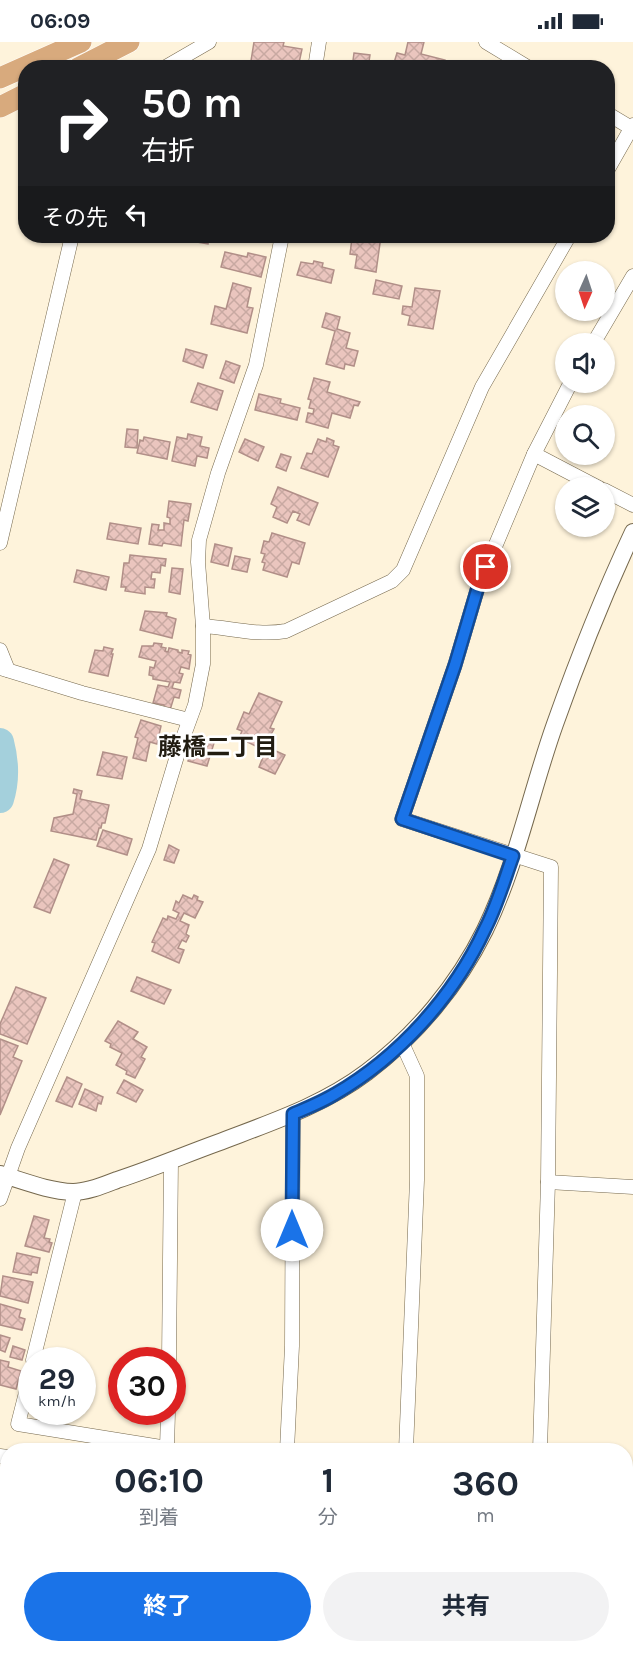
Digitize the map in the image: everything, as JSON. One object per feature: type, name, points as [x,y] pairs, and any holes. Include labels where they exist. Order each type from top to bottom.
[{"type":"main road","points":[[40,60],[81,42]]},
{"type":"main road","points":[[98,60],[129,42]]},
{"type":"main road","points":[[0,78],[18,70]]},
{"type":"main road","points":[[0,107],[18,98]]},
{"type":"street","points":[[178,60],[209,42]]},
{"type":"street","points":[[316,60],[319,42]]},
{"type":"street","points":[[486,42],[516,60]]},
{"type":"street","points":[[615,118],[632,127],[615,157]]},
{"type":"street","points":[[0,543],[70,243]]},
{"type":"street","points":[[0,1199],[4,1175],[148,849],[195,705],[202,664],[203,626],[198,562],[199,540],[218,473],[256,365],[281,243]]},
{"type":"street","points":[[203,626],[252,633],[272,634],[286,631],[392,581],[403,570],[482,387],[565,243]]},
{"type":"street","points":[[599,333],[633,276]]},
{"type":"street","points":[[540,1443],[548,1182],[551,867],[402,819],[455,665],[478,587],[534,454],[565,393]]},
{"type":"street","points":[[534,454],[578,477]]},
{"type":"street","points":[[615,496],[633,505]]},
{"type":"street","points":[[4,1175],[45,1188],[75,1192],[95,1188],[293,1114],[335,1094],[367,1072],[402,1042],[440,1000],[473,952],[496,903],[555,724],[617,566],[633,532]]},
{"type":"street","points":[[0,650],[4,669],[82,693],[189,720]]},
{"type":"street","points":[[402,1042],[417,1076],[417,1180],[405,1443]]},
{"type":"street","points":[[286,1443],[292,1346],[293,1114]]},
{"type":"street","points":[[169,1347],[171,1160]]},
{"type":"street","points":[[548,1182],[633,1187]]},
{"type":"street","points":[[36,1347],[75,1192]]},
{"type":"street","points":[[24,1425],[136,1443]]},
{"type":"street","points":[[167,1443],[168,1425]]},
{"type":"building","points":[[254,42],[284,42],[283,46],[302,49],[300,60],[251,60]]},
{"type":"building","points":[[408,42],[424,42],[421,54],[445,60],[395,60],[397,53],[405,55]]},
{"type":"building","points":[[354,53],[370,55],[369,60],[353,60]]},
{"type":"building","points":[[351,243],[380,243],[376,272],[355,268],[357,255],[350,254]]},
{"type":"building","points":[[225,252],[247,257],[248,253],[266,257],[261,277],[221,267]]},
{"type":"building","points":[[314,261],[323,263],[322,267],[334,270],[331,283],[297,275],[301,262],[313,264]]},
{"type":"building","points":[[376,280],[402,286],[399,299],[373,294]]},
{"type":"building","points":[[233,283],[251,288],[247,307],[253,308],[247,333],[211,324],[215,306],[226,309]]},
{"type":"building","points":[[415,288],[440,291],[433,329],[408,325],[410,316],[402,314],[403,306],[412,307]]},
{"type":"building","points":[[326,313],[340,317],[337,329],[350,333],[346,348],[358,351],[354,366],[345,364],[344,369],[326,364],[335,331],[322,327]]},
{"type":"building","points":[[186,349],[207,355],[203,368],[183,361]]},
{"type":"building","points":[[226,361],[240,366],[234,383],[220,378]]},
{"type":"building","points":[[314,378],[330,382],[327,392],[360,402],[358,406],[354,405],[350,418],[332,413],[328,428],[306,422],[308,413],[313,414],[314,409],[309,408],[311,400],[308,399]]},
{"type":"building","points":[[198,383],[223,391],[217,410],[191,402]]},
{"type":"building","points":[[259,394],[281,399],[280,403],[300,408],[297,420],[255,410]]},
{"type":"building","points":[[127,429],[138,430],[137,448],[125,447]]},
{"type":"building","points":[[188,434],[202,437],[200,446],[209,448],[207,458],[197,456],[195,466],[172,461],[177,437],[187,439]]},
{"type":"building","points":[[144,437],[170,442],[167,459],[137,453],[140,440],[143,441]]},
{"type":"building","points":[[327,438],[334,441],[333,445],[339,447],[328,477],[301,468],[307,453],[312,454],[318,439],[326,442]]},
{"type":"building","points":[[245,439],[264,447],[258,461],[239,452]]},
{"type":"building","points":[[281,454],[291,457],[286,471],[276,467]]},
{"type":"building","points":[[278,487],[318,503],[309,525],[297,520],[300,514],[293,511],[287,523],[273,517],[277,507],[271,504]]},
{"type":"building","points":[[169,501],[191,504],[188,521],[184,520],[181,546],[163,543],[162,546],[149,544],[152,524],[159,525],[158,530],[164,530],[164,523],[170,524],[170,518],[167,517]]},
{"type":"building","points":[[110,523],[141,528],[138,544],[107,539]]},
{"type":"building","points":[[272,533],[305,543],[299,564],[292,562],[287,577],[263,570],[265,563],[262,562],[265,554],[261,553],[264,541],[269,542]]},
{"type":"building","points":[[215,544],[232,548],[228,566],[211,562]]},
{"type":"building","points":[[130,555],[166,559],[165,566],[161,565],[160,573],[152,572],[151,579],[155,579],[154,588],[145,587],[145,594],[125,591],[126,587],[121,587],[124,563],[129,563]]},
{"type":"building","points":[[235,556],[250,559],[247,572],[232,569]]},
{"type":"building","points":[[172,568],[183,569],[180,594],[169,592]]},
{"type":"building","points":[[77,570],[109,577],[106,590],[74,582]]},
{"type":"building","points":[[145,611],[167,613],[166,616],[176,619],[172,638],[140,630]]},
{"type":"building","points":[[154,643],[162,644],[161,647],[166,648],[165,651],[168,652],[169,648],[182,653],[182,650],[189,651],[188,654],[191,655],[189,669],[181,667],[179,673],[183,674],[180,683],[174,682],[172,688],[181,690],[179,698],[174,697],[170,710],[164,708],[164,705],[153,703],[158,685],[168,687],[170,682],[153,679],[153,676],[149,675],[150,667],[154,668],[156,661],[139,657],[142,646],[153,646]]},
{"type":"building","points":[[104,647],[113,649],[108,676],[89,672],[95,650],[103,651]]},
{"type":"building","points":[[259,693],[282,702],[270,728],[274,729],[270,736],[267,735],[264,742],[260,740],[258,747],[239,738],[242,731],[237,729],[244,712],[249,714]]},
{"type":"building","points":[[141,720],[161,726],[157,744],[150,742],[146,761],[133,758],[138,738],[135,737]]},
{"type":"building","points":[[195,737],[214,743],[207,766],[188,761]]},
{"type":"building","points":[[267,747],[285,755],[275,774],[259,767]]},
{"type":"building","points":[[103,752],[127,757],[122,779],[97,775]]},
{"type":"building","points":[[74,789],[82,791],[80,799],[109,805],[105,823],[102,823],[99,828],[96,840],[51,831],[54,818],[73,814],[77,794],[73,793]]},
{"type":"building","points":[[103,830],[132,839],[127,855],[97,846]]},
{"type":"building","points":[[169,845],[179,850],[174,863],[164,860]]},
{"type":"building","points":[[54,859],[69,865],[50,913],[34,907]]},
{"type":"building","points":[[183,895],[192,899],[194,895],[198,897],[197,900],[203,902],[195,918],[184,913],[180,921],[189,925],[186,934],[189,936],[186,942],[182,940],[178,948],[184,950],[179,963],[152,951],[155,943],[152,942],[163,918],[167,920],[168,916],[176,919],[179,913],[173,910],[176,901],[179,903]]},
{"type":"building","points":[[137,977],[171,990],[164,1004],[131,991]]},
{"type":"building","points":[[16,987],[46,998],[27,1044],[0,1034],[0,1024]]},
{"type":"building","points":[[118,1021],[138,1032],[133,1039],[147,1047],[141,1057],[145,1059],[135,1078],[116,1065],[122,1053],[110,1047],[111,1044],[105,1041]]},
{"type":"building","points":[[0,1039],[18,1046],[13,1057],[22,1061],[0,1115]]},
{"type":"building","points":[[67,1077],[82,1084],[72,1107],[56,1101]]},
{"type":"building","points":[[124,1080],[143,1090],[136,1102],[117,1093]]},
{"type":"building","points":[[85,1089],[103,1097],[96,1111],[79,1104]]},
{"type":"building","points":[[34,1216],[49,1220],[44,1238],[50,1239],[49,1242],[52,1243],[49,1252],[25,1246]]},
{"type":"building","points":[[17,1253],[40,1258],[37,1273],[32,1272],[31,1275],[13,1272]]},
{"type":"building","points":[[3,1276],[33,1282],[28,1303],[0,1296]]},
{"type":"building","points":[[0,1304],[21,1310],[19,1317],[25,1319],[22,1330],[0,1325]]},
{"type":"building","points":[[0,1335],[10,1338],[5,1352],[0,1350]]},
{"type":"building","points":[[13,1346],[18,1348],[18,1359],[10,1357]]},
{"type":"building","points":[[0,1360],[9,1362],[8,1367],[18,1370],[18,1382],[16,1389],[0,1385]]},
{"type":"waterway","points":[[0,742],[4,770],[0,799]]},
{"type":"district","name":"藤橋二丁目","points":[[218,747]]},
{"type":"route","points":[[292,1230],[293,1114],[335,1094],[367,1072],[420,1025],[461,972],[473,952],[496,903],[513,856],[402,819],[486,567]]}]
